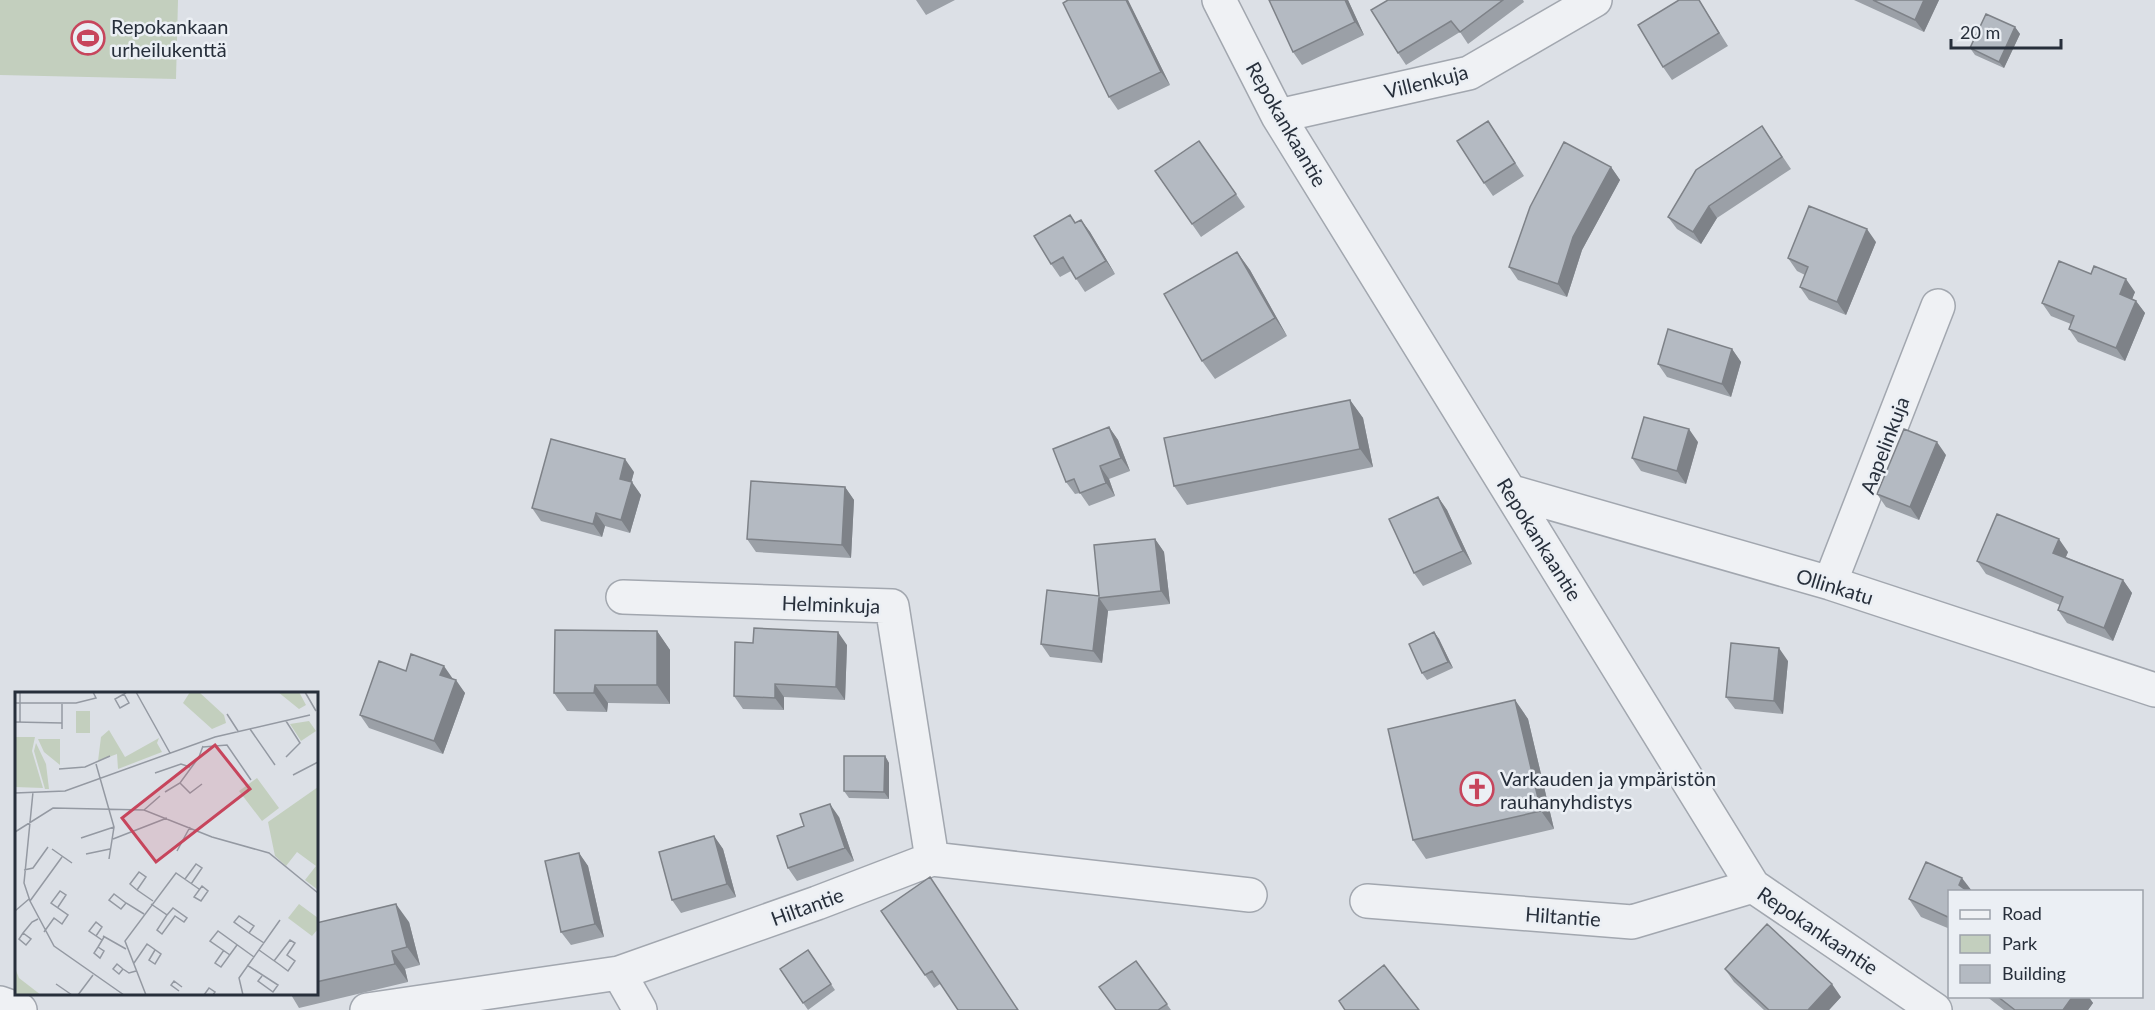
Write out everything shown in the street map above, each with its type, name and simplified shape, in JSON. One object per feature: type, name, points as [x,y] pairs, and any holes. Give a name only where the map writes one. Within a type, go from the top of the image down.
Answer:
[{"type":"street","name":"Repokankaantie","points":[[1219,0],[1278,116],[1753,886],[1935,1010]]},
{"type":"street","name":"Villenkuja","points":[[1278,116],[1469,73],[1595,0]]},
{"type":"street","name":"Aapelinkuja","points":[[1830,583],[1938,306]]},
{"type":"street","name":"Ollinkatu","points":[[1512,492],[1830,583],[2155,690]]},
{"type":"street","name":"Helminkuja","points":[[623,597],[892,606],[932,859]]},
{"type":"street","name":"Hiltantie","points":[[367,1010],[619,973],[817,903],[932,859],[1250,895]]},
{"type":"street","name":"Hiltantie","points":[[1367,901],[1632,921],[1753,886]]},
{"type":"street","points":[[619,973],[640,1010]]},
{"type":"street","points":[[0,1003],[20,1010]]},
{"type":"green space","name":"Repokankaan urheilukenttä","points":[[0,0],[178,0],[176,79],[0,75]]},
{"type":"building","points":[[1068,0],[1126,0],[1161,72],[1109,97],[1063,3]]},
{"type":"building","points":[[1269,0],[1345,0],[1355,22],[1293,52]]},
{"type":"building","points":[[1388,0],[1503,0],[1460,32],[1451,21],[1398,53],[1371,10]]},
{"type":"building","points":[[1679,0],[1699,0],[1719,33],[1663,67],[1638,25]]},
{"type":"building","points":[[1873,0],[1924,0],[1915,20]]},
{"type":"building","points":[[1986,14],[2015,27],[1999,62],[1970,48]]},
{"type":"building","points":[[1488,121],[1515,163],[1484,183],[1457,141]]},
{"type":"building","points":[[1762,126],[1782,157],[1709,206],[1693,232],[1668,217],[1696,170]]},
{"type":"building","points":[[1199,141],[1236,194],[1192,224],[1155,171]]},
{"type":"building","points":[[1564,142],[1611,167],[1573,237],[1558,284],[1509,267],[1530,207]]},
{"type":"building","points":[[1809,206],[1867,229],[1837,302],[1800,287],[1808,267],[1788,258]]},
{"type":"building","points":[[1070,215],[1075,223],[1081,220],[1106,261],[1076,279],[1063,257],[1051,264],[1034,236]]},
{"type":"building","points":[[1237,252],[1275,318],[1202,361],[1164,294]]},
{"type":"building","points":[[2059,261],[2091,274],[2094,266],[2126,279],[2120,294],[2136,301],[2116,348],[2069,329],[2074,316],[2042,303]]},
{"type":"building","points":[[1668,329],[1732,349],[1722,384],[1658,364]]},
{"type":"building","points":[[1350,400],[1360,449],[1174,486],[1164,438]]},
{"type":"building","points":[[1644,417],[1689,429],[1677,471],[1632,458]]},
{"type":"building","points":[[1109,427],[1121,458],[1100,466],[1106,483],[1080,493],[1074,479],[1066,482],[1053,449]]},
{"type":"building","points":[[1904,429],[1937,442],[1910,507],[1877,494]]},
{"type":"building","points":[[551,439],[625,459],[620,479],[632,482],[621,520],[596,513],[593,524],[532,508]]},
{"type":"building","points":[[751,481],[845,487],[842,545],[747,539]]},
{"type":"building","points":[[1438,497],[1463,551],[1414,573],[1389,519]]},
{"type":"building","points":[[1997,514],[2059,539],[2053,553],[2123,580],[2104,628],[2058,610],[2063,597],[1977,561]]},
{"type":"building","points":[[1155,539],[1161,591],[1099,598],[1093,651],[1041,644],[1047,590],[1099,596],[1094,545]]},
{"type":"building","points":[[754,628],[838,632],[836,687],[775,684],[775,698],[734,696],[735,642],[753,643]]},
{"type":"building","points":[[555,630],[657,631],[657,685],[595,685],[594,693],[554,693]]},
{"type":"building","points":[[1434,632],[1448,662],[1422,673],[1409,644]]},
{"type":"building","points":[[1731,643],[1779,648],[1774,701],[1726,697]]},
{"type":"building","points":[[411,654],[444,666],[440,675],[456,680],[434,741],[360,715],[379,661],[406,671]]},
{"type":"building","name":"Varkauden ja ympäristön rauhanyhdistys","points":[[1515,700],[1541,811],[1413,840],[1388,729]]},
{"type":"building","points":[[844,756],[885,756],[884,792],[844,791]]},
{"type":"building","points":[[830,804],[845,848],[788,868],[777,836],[804,826],[800,814]]},
{"type":"building","points":[[714,836],[727,884],[672,900],[659,852]]},
{"type":"building","points":[[579,853],[595,924],[561,932],[545,861]]},
{"type":"building","points":[[1926,862],[1962,878],[1959,885],[1966,890],[1948,890],[1948,917],[1909,899]]},
{"type":"building","points":[[930,877],[1018,1010],[958,1010],[932,971],[925,975],[881,911]]},
{"type":"building","points":[[396,904],[407,947],[392,951],[395,964],[318,982],[318,923]]},
{"type":"building","points":[[1767,924],[1832,984],[1808,1010],[1769,1010],[1725,969]]},
{"type":"building","points":[[808,950],[831,984],[803,1003],[780,969]]},
{"type":"building","points":[[1136,961],[1167,1004],[1158,1010],[1116,1010],[1099,987]]},
{"type":"building","points":[[1384,965],[1419,1010],[1345,1010],[1339,1001]]},
{"type":"building","points":[[2000,998],[2072,998],[2063,1010],[2015,1010]]},
{"type":"place","name":"Repokankaan urheilukenttä","points":[[88,38]]},
{"type":"place","name":"Varkauden ja ympäristön rauhanyhdistys","points":[[1477,789]]}]
